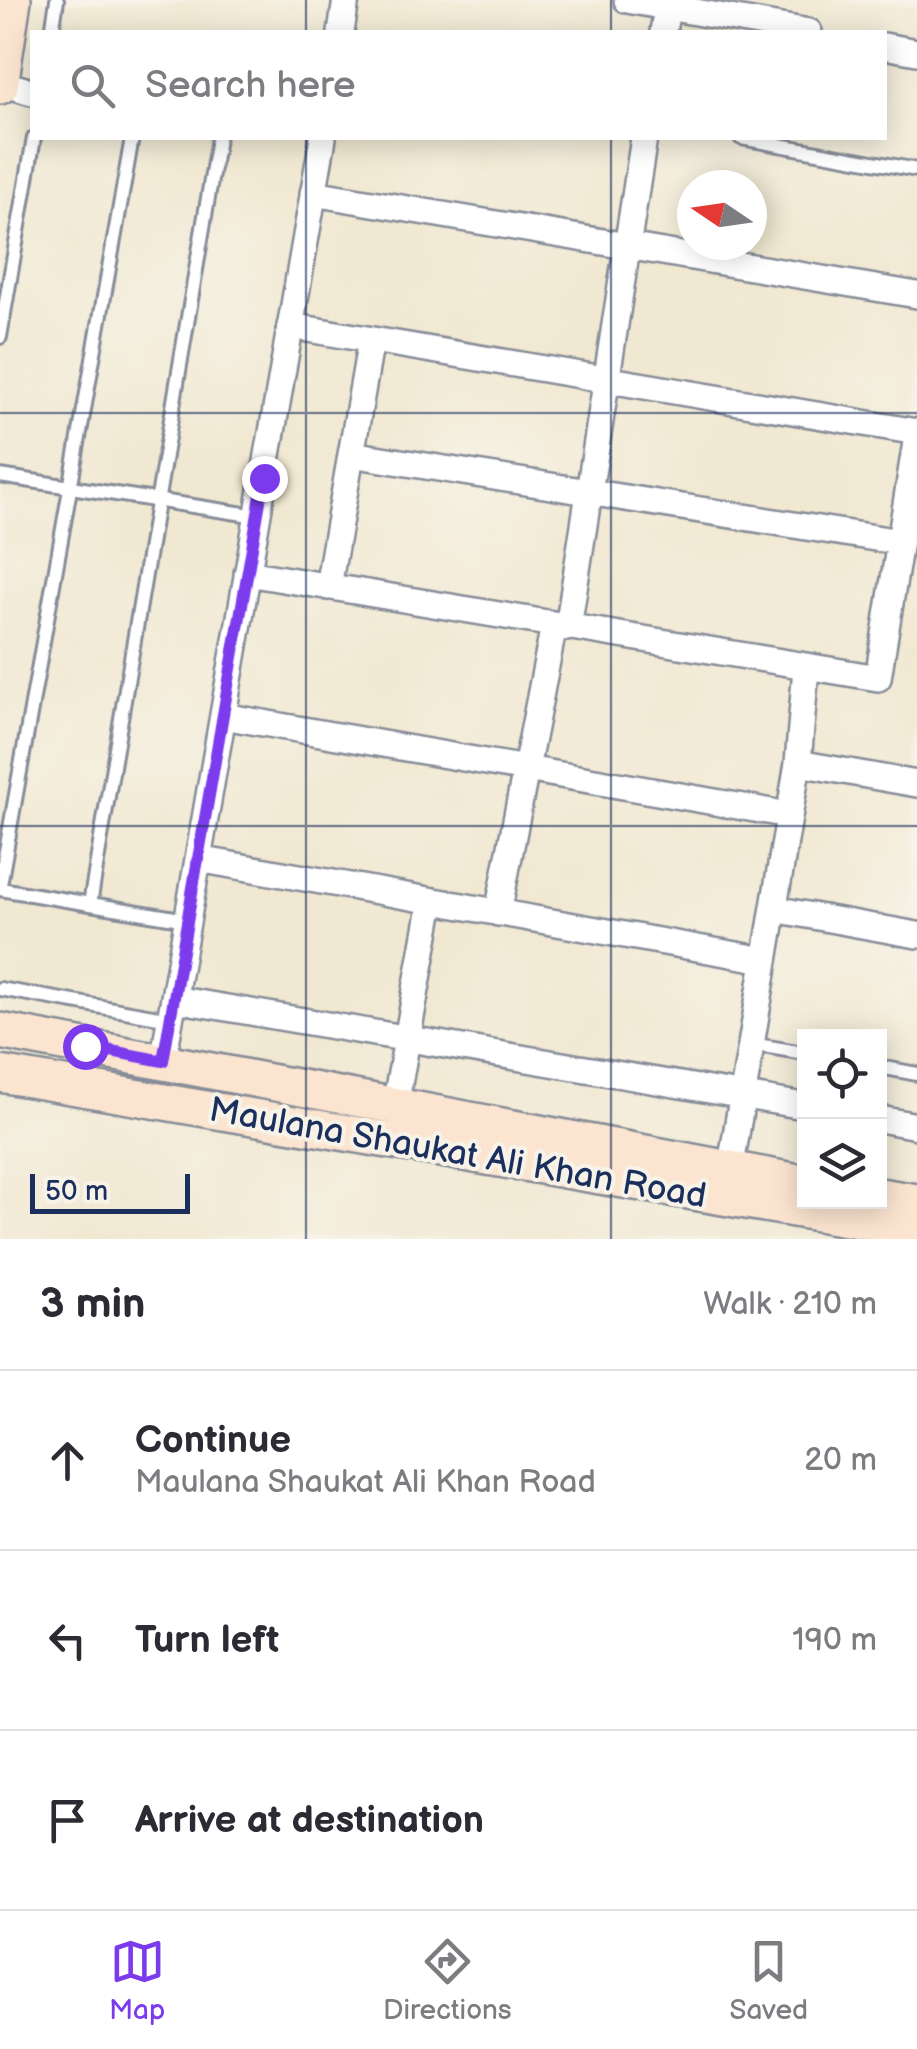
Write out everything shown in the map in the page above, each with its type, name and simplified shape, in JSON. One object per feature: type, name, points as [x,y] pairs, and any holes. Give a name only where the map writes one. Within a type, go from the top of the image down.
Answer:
[{"type":"main road","points":[[0,85],[14,0]]},
{"type":"main road","name":"Maulana Shaukat Ali Khan Road","points":[[0,1030],[797,1182]]},
{"type":"main road","name":"Maulana Shaukat Ali Khan Road","points":[[0,1074],[917,1230]]},
{"type":"main road","points":[[887,1197],[917,1202]]},
{"type":"street","points":[[341,30],[346,0]]},
{"type":"street","points":[[627,0],[665,20],[785,30]]},
{"type":"street","points":[[887,47],[917,52]]},
{"type":"street","points":[[0,85],[30,92]]},
{"type":"street","points":[[163,1061],[313,192],[318,140]]},
{"type":"street","points":[[498,912],[526,769],[591,493],[644,140]]},
{"type":"street","points":[[313,192],[917,295]]},
{"type":"street","points":[[247,573],[878,678],[917,434],[290,326]]},
{"type":"street","points":[[328,587],[371,340]]},
{"type":"street","points":[[351,454],[900,542]]},
{"type":"street","points":[[730,1171],[798,763],[806,668]]},
{"type":"street","points":[[222,716],[789,815]]},
{"type":"street","points":[[798,763],[917,784]]},
{"type":"street","points":[[198,860],[765,960]]},
{"type":"street","points":[[395,1106],[432,901]]},
{"type":"street","points":[[774,909],[917,935]]},
{"type":"street","points":[[172,1009],[409,1039],[797,1105]]},
{"type":"street","points":[[887,1120],[917,1126]]},
{"type":"lane","points":[[52,30],[57,0]]},
{"type":"lane","points":[[0,337],[34,140]]},
{"type":"lane","points":[[132,140],[0,887],[187,920]]},
{"type":"lane","points":[[90,904],[218,140]]},
{"type":"lane","points":[[752,140],[917,170]]},
{"type":"lane","points":[[0,476],[257,516]]},
{"type":"lane","points":[[0,990],[172,1009]]},
{"type":"lane","points":[[751,1044],[797,1052]]},
{"type":"lane","points":[[887,1068],[917,1074]]},
{"type":"route","points":[[85,1046],[163,1061],[264,478]]}]
